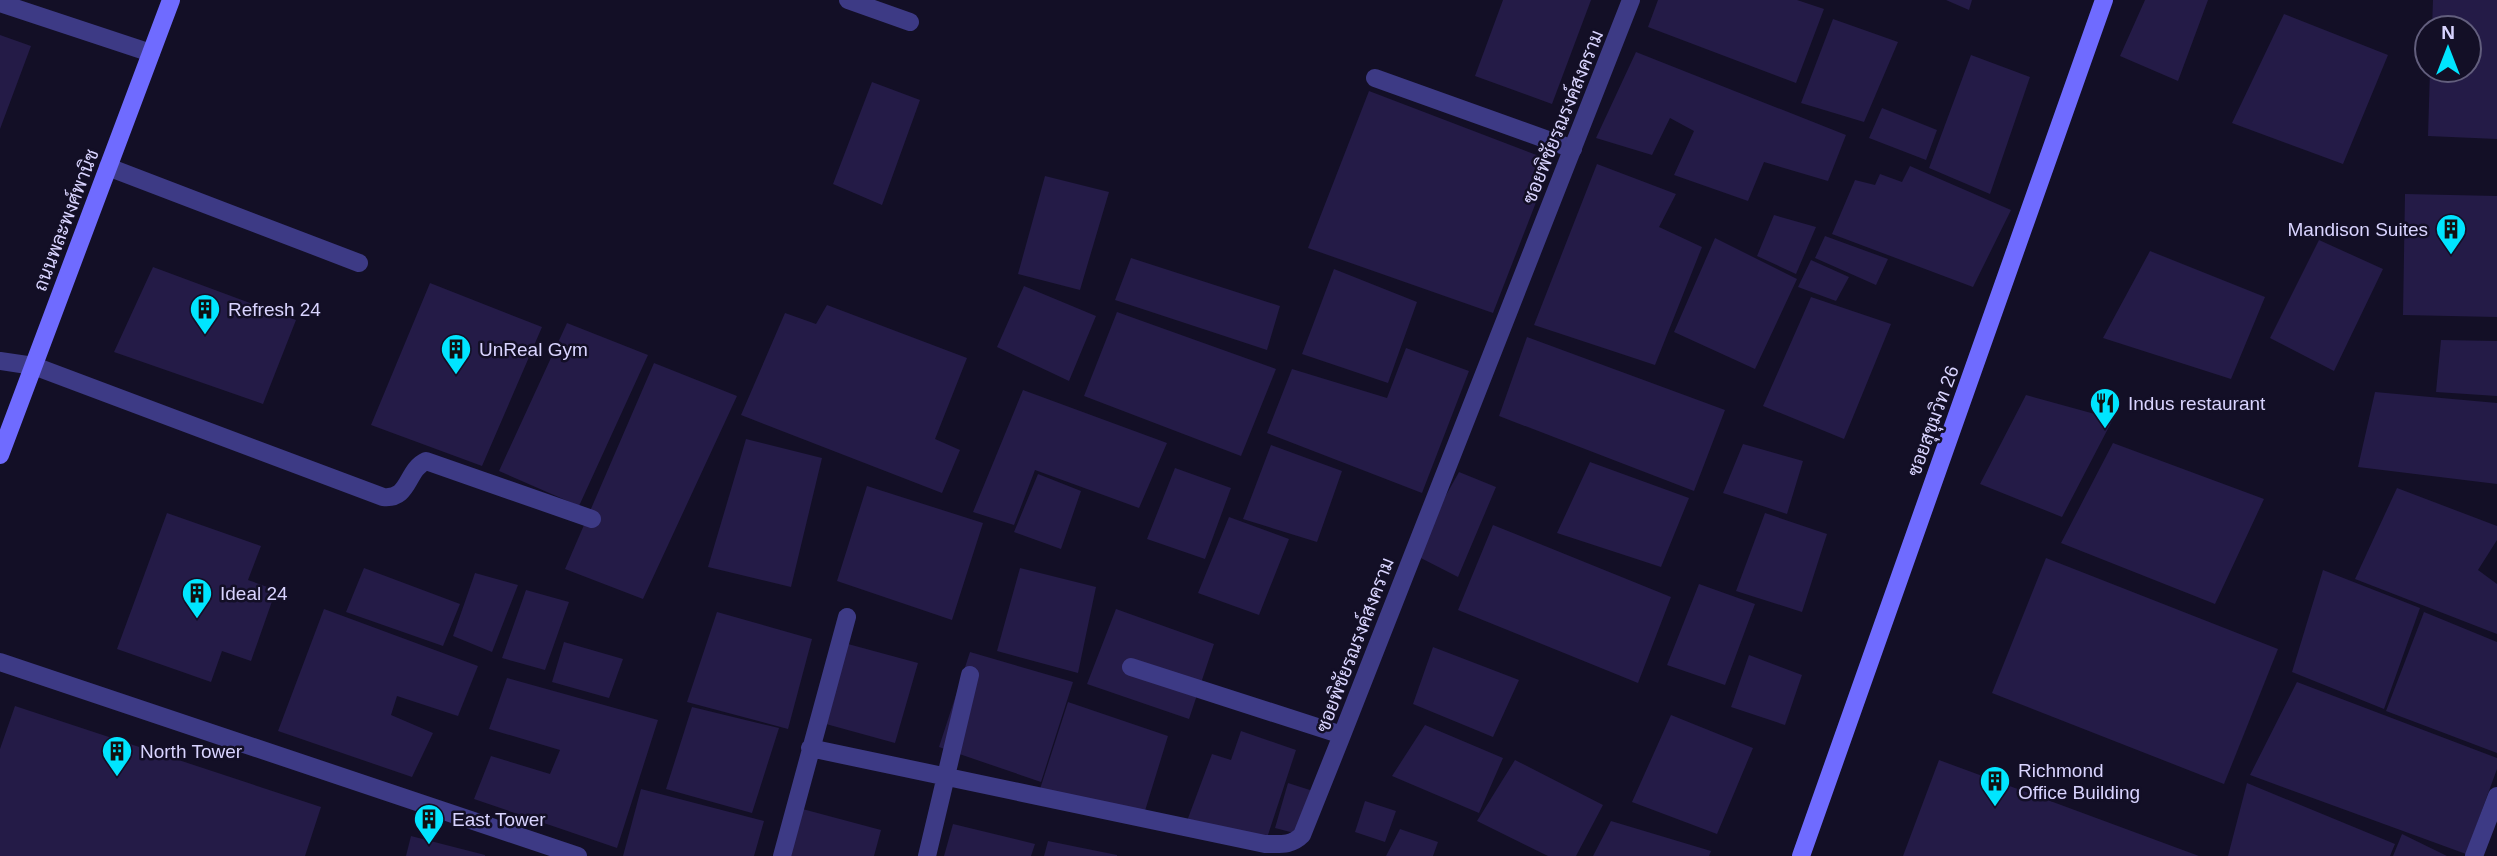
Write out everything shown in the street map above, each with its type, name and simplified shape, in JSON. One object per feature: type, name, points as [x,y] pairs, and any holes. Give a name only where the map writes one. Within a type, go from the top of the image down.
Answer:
[{"type":"street","name":"ถนนพละพงศ์พานิช","points":[[0,455],[171,0]]},
{"type":"street","points":[[848,0],[910,22]]},
{"type":"street","name":"ซอยพิชัยรณรงค์สงคราม","points":[[810,748],[1264,850],[1287,844],[1302,835],[1631,0]]},
{"type":"street","name":"ซอยสุขุมวิท 26","points":[[1801,856],[2104,0]]},
{"type":"street","points":[[0,3],[151,52]]},
{"type":"street","points":[[1375,78],[1573,149]]},
{"type":"street","points":[[108,167],[359,263]]},
{"type":"street","points":[[0,361],[34,366],[383,496],[393,498],[401,493],[420,464],[426,461],[592,519]]},
{"type":"street","points":[[782,856],[846,617]]},
{"type":"street","points":[[0,662],[578,856]]},
{"type":"street","points":[[1131,667],[1342,735]]},
{"type":"street","points":[[927,856],[970,675]]},
{"type":"street","points":[[2474,856],[2497,796]]},
{"type":"building","points":[[1503,0],[1591,0],[1552,104],[1475,76]]},
{"type":"building","points":[[1658,0],[1797,0],[1824,9],[1796,83],[1648,27]]},
{"type":"building","points":[[1946,0],[1972,0],[1969,10]]},
{"type":"building","points":[[2145,0],[2208,0],[2178,81],[2120,56]]},
{"type":"building","points":[[2433,0],[2497,0],[2497,139],[2428,136],[2430,84],[2483,84],[2483,14],[2432,14]]},
{"type":"building","points":[[2284,14],[2388,55],[2343,164],[2232,123]]},
{"type":"building","points":[[1833,19],[1898,42],[1864,122],[1801,103]]},
{"type":"building","points":[[0,35],[31,46],[0,129]]},
{"type":"building","points":[[1636,52],[1846,135],[1828,181],[1764,162],[1748,201],[1674,175],[1694,131],[1670,118],[1652,155],[1596,138]]},
{"type":"building","points":[[1971,55],[2030,77],[1990,194],[1929,168]]},
{"type":"building","points":[[872,82],[920,100],[882,205],[833,184]]},
{"type":"building","points":[[1369,91],[1552,161],[1493,313],[1308,248]]},
{"type":"building","points":[[1882,108],[1937,130],[1926,160],[1869,138]]},
{"type":"building","points":[[1597,164],[1676,194],[1659,227],[1702,247],[1655,365],[1534,325]]},
{"type":"building","points":[[1910,166],[2011,210],[1973,287],[1832,234],[1855,180],[1875,185],[1880,174],[1902,182]]},
{"type":"building","points":[[1045,176],[1109,192],[1080,290],[1018,274]]},
{"type":"building","name":"Mandison Suites","points":[[2405,194],[2497,196],[2497,317],[2403,315]]},
{"type":"building","points":[[1774,215],[1816,227],[1796,274],[1757,256]]},
{"type":"building","points":[[1825,236],[1888,259],[1876,285],[1815,258]]},
{"type":"building","points":[[1715,238],[1797,279],[1755,369],[1674,332]]},
{"type":"building","points":[[2319,240],[2383,269],[2334,371],[2270,338]]},
{"type":"building","points":[[2150,251],[2265,297],[2231,379],[2103,338]]},
{"type":"building","points":[[1131,258],[1280,306],[1267,350],[1115,300]]},
{"type":"building","points":[[1811,260],[1849,277],[1836,301],[1798,287]]},
{"type":"building","name":"Refresh 24","points":[[153,267],[296,320],[263,404],[114,352]]},
{"type":"building","points":[[1334,269],[1417,302],[1388,383],[1302,354]]},
{"type":"building","name":"UnReal Gym","points":[[430,283],[542,327],[482,466],[371,425]]},
{"type":"building","points":[[1024,286],[1096,316],[1069,381],[997,347]]},
{"type":"building","points":[[1811,297],[1891,324],[1844,439],[1763,406]]},
{"type":"building","points":[[827,305],[967,358],[935,439],[960,450],[942,493],[741,415],[785,313],[816,324]]},
{"type":"building","points":[[1117,312],[1276,369],[1241,456],[1084,396]]},
{"type":"building","points":[[567,323],[648,355],[579,506],[499,471]]},
{"type":"building","points":[[1527,337],[1725,410],[1694,491],[1499,416]]},
{"type":"building","points":[[2441,340],[2497,341],[2497,396],[2436,392]]},
{"type":"building","points":[[1406,348],[1469,371],[1422,493],[1267,433],[1292,369],[1387,398]]},
{"type":"building","points":[[654,363],[737,396],[643,599],[565,569]]},
{"type":"building","points":[[1023,390],[1167,443],[1139,508],[1035,470],[1014,525],[973,512]]},
{"type":"building","points":[[2375,392],[2497,403],[2497,484],[2358,467]]},
{"type":"building","points":[[2026,395],[2113,419],[2062,517],[1980,484]]},
{"type":"building","points":[[746,439],[822,458],[791,587],[708,567]]},
{"type":"building","points":[[2113,443],[2264,499],[2215,604],[2061,543]]},
{"type":"building","points":[[1743,444],[1803,461],[1787,514],[1723,493]]},
{"type":"building","points":[[1271,445],[1342,471],[1317,542],[1243,519]]},
{"type":"building","points":[[1590,462],[1689,498],[1661,567],[1557,533]]},
{"type":"building","points":[[1175,468],[1231,488],[1205,559],[1147,539]]},
{"type":"building","points":[[1459,472],[1496,487],[1458,577],[1413,554]]},
{"type":"building","points":[[1038,474],[1081,491],[1061,549],[1014,532]]},
{"type":"building","points":[[867,486],[983,523],[952,620],[837,581]]},
{"type":"building","points":[[2397,488],[2497,526],[2497,540],[2478,570],[2497,584],[2497,634],[2355,579]]},
{"type":"building","name":"Ideal 24","points":[[167,513],[261,546],[248,580],[276,590],[251,661],[222,651],[211,682],[117,649]]},
{"type":"building","points":[[1765,513],[1827,534],[1802,612],[1736,591]]},
{"type":"building","points":[[1229,517],[1289,539],[1259,615],[1198,593]]},
{"type":"building","points":[[1493,525],[1671,597],[1638,683],[1458,610]]},
{"type":"building","points":[[2046,558],[2278,649],[2224,784],[1992,693]]},
{"type":"building","points":[[364,568],[460,604],[443,646],[346,612]]},
{"type":"building","points":[[1020,568],[1096,587],[1078,673],[997,651]]},
{"type":"building","points":[[2323,570],[2420,608],[2384,709],[2292,672]]},
{"type":"building","points":[[475,573],[518,585],[492,652],[453,636]]},
{"type":"building","points":[[1699,584],[1755,604],[1725,685],[1667,665]]},
{"type":"building","points":[[526,590],[569,602],[545,670],[502,658]]},
{"type":"building","points":[[324,609],[478,666],[458,716],[397,696],[391,715],[433,733],[412,777],[278,731]]},
{"type":"building","points":[[1116,609],[1214,644],[1189,719],[1087,684]]},
{"type":"building","points":[[717,612],[812,639],[788,729],[687,702]]},
{"type":"building","points":[[2424,612],[2497,642],[2497,753],[2386,711]]},
{"type":"building","points":[[564,642],[623,659],[609,698],[552,682]]},
{"type":"building","points":[[848,644],[918,663],[895,743],[826,724]]},
{"type":"building","points":[[1433,647],[1519,680],[1493,737],[1413,704]]},
{"type":"building","points":[[970,652],[1073,682],[1041,782],[939,747]]},
{"type":"building","points":[[1749,655],[1802,675],[1785,725],[1731,707]]},
{"type":"building","points":[[507,678],[658,720],[617,848],[474,799],[491,756],[550,774],[560,750],[489,729]]},
{"type":"building","points":[[2297,682],[2497,758],[2497,769],[2466,854],[2250,775]]},
{"type":"building","points":[[1068,702],[1168,736],[1144,814],[1040,789]]},
{"type":"building","name":"North Tower","points":[[15,706],[321,807],[305,856],[0,856],[0,749]]},
{"type":"building","points":[[692,707],[779,728],[752,813],[666,789]]},
{"type":"building","points":[[1671,715],[1753,748],[1717,834],[1632,802]]},
{"type":"building","points":[[1425,725],[1503,758],[1479,813],[1392,776]]},
{"type":"building","points":[[1241,731],[1296,750],[1265,844],[1187,821],[1212,754],[1231,760]]},
{"type":"building","points":[[1515,760],[1603,805],[1576,856],[1548,856],[1477,821]]},
{"type":"building","name":"Richmond Office Building","points":[[1939,760],[2199,856],[1903,856]]},
{"type":"building","points":[[1288,783],[1313,791],[1302,835],[1275,828]]},
{"type":"building","points":[[2247,783],[2395,844],[2390,856],[2228,856]]},
{"type":"building","points":[[641,789],[764,821],[754,856],[623,856]]},
{"type":"building","points":[[1365,801],[1396,811],[1385,842],[1355,832]]},
{"type":"building","points":[[795,807],[881,830],[874,856],[782,856]]},
{"type":"building","points":[[1611,821],[1711,851],[1709,856],[1593,856]]},
{"type":"building","points":[[953,824],[1035,844],[1031,856],[944,856]]},
{"type":"building","points":[[1400,829],[1438,842],[1433,856],[1386,856]]},
{"type":"building","points":[[2402,834],[2447,856],[2393,856]]},
{"type":"building","name":"East Tower","points":[[411,836],[485,855],[485,856],[406,856]]},
{"type":"building","points":[[1048,841],[1117,855],[1117,856],[1044,856]]},
{"type":"place","name":"Mandison Suites","points":[[2451,256]]},
{"type":"place","name":"Refresh 24","points":[[205,336]]},
{"type":"place","name":"UnReal Gym","points":[[456,376]]},
{"type":"place","name":"Indus restaurant","points":[[2105,430]]},
{"type":"place","name":"Ideal 24","points":[[197,620]]},
{"type":"place","name":"North Tower","points":[[117,778]]},
{"type":"place","name":"Richmond Office Building","points":[[1995,808]]},
{"type":"place","name":"East Tower","points":[[429,846]]}]
